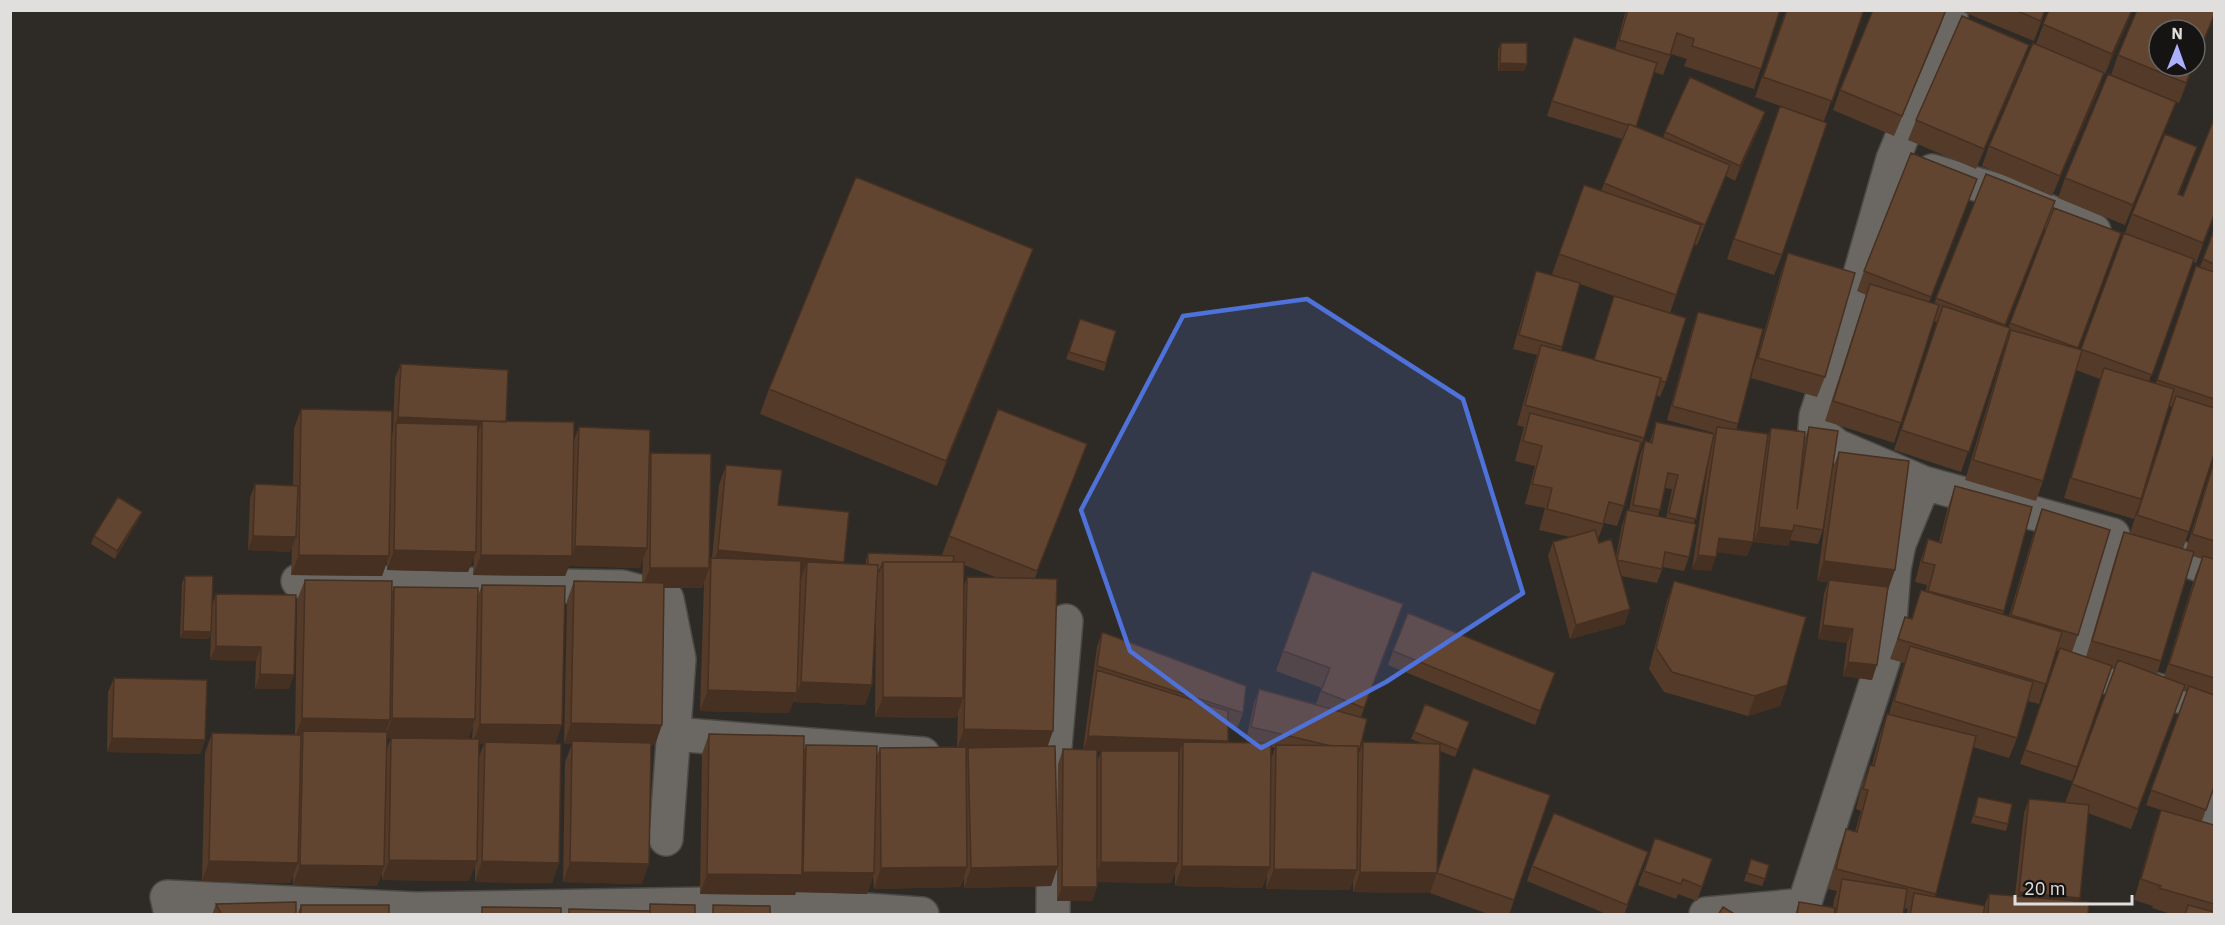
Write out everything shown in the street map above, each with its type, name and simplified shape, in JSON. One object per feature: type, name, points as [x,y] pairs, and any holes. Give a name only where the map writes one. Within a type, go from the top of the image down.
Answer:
[{"type":"street","points":[[1951,18],[1893,159],[1844,330],[1818,406],[1815,428],[1837,446],[1924,483],[2113,535],[2214,570]]},
{"type":"street","points":[[1893,159],[2003,192],[2117,241]]},
{"type":"street","points":[[1706,915],[1804,905],[1888,646],[1894,569],[1899,544],[1924,483]]},
{"type":"street","points":[[2113,535],[2076,666],[2103,676],[2214,705]]},
{"type":"street","points":[[298,581],[622,587],[667,599],[679,659],[666,838]]},
{"type":"street","points":[[1053,915],[1054,758],[1066,621]]},
{"type":"street","points":[[674,734],[952,756]]},
{"type":"street","points":[[1021,759],[1054,758]]},
{"type":"street","points":[[2214,809],[2209,822],[2214,827]]},
{"type":"street","points":[[171,915],[167,897],[416,909],[767,903],[922,915]]},
{"type":"highlighted area","points":[[1307,299],[1463,399],[1523,593],[1386,682],[1261,748],[1130,651],[1081,510],[1183,316]]},
{"type":"building","points":[[1628,10],[1780,10],[1761,69],[1692,46],[1694,39],[1677,33],[1670,55],[1619,40]]},
{"type":"building","points":[[1787,10],[1864,10],[1832,101],[1763,77]]},
{"type":"building","points":[[1873,10],[1946,10],[1902,116],[1840,90]]},
{"type":"building","points":[[2015,10],[2045,10],[2041,21]]},
{"type":"building","points":[[2049,10],[2132,10],[2112,54],[2043,24]]},
{"type":"building","points":[[2137,10],[2214,10],[2207,32],[2207,18],[2147,18],[2147,67],[2118,55]]},
{"type":"building","points":[[1962,16],[2029,45],[1984,149],[1916,120]]},
{"type":"building","points":[[1574,37],[1657,63],[1636,127],[1552,101]]},
{"type":"building","points":[[1501,43],[1527,43],[1527,64],[1500,63]]},
{"type":"building","points":[[2033,43],[2104,73],[2060,176],[1989,146]]},
{"type":"building","points":[[2108,74],[2176,102],[2133,205],[2065,178]]},
{"type":"building","points":[[1690,77],[1765,112],[1740,166],[1665,132]]},
{"type":"building","points":[[2174,78],[2188,78],[2186,83]]},
{"type":"building","points":[[1780,106],[1827,123],[1782,255],[1734,239]]},
{"type":"building","points":[[2214,119],[2214,215],[2203,243],[2132,214],[2165,134],[2197,147],[2178,194],[2183,196]]},
{"type":"building","points":[[1629,124],[1730,165],[1705,225],[1604,183]]},
{"type":"building","points":[[1911,153],[1977,179],[1931,297],[1864,271]]},
{"type":"building","points":[[1986,174],[2055,201],[2005,325],[1936,298]]},
{"type":"building","points":[[856,177],[1033,249],[946,461],[769,389]]},
{"type":"building","points":[[1584,185],[1701,225],[1676,295],[1559,254]]},
{"type":"building","points":[[2054,208],[2121,233],[2078,348],[2010,323]]},
{"type":"building","points":[[2214,230],[2214,264],[2203,259]]},
{"type":"building","points":[[2124,233],[2194,259],[2152,375],[2081,349]]},
{"type":"building","points":[[1788,253],[1855,273],[1825,377],[1758,358]]},
{"type":"building","points":[[2196,266],[2214,272],[2214,399],[2157,380]]},
{"type":"building","points":[[1536,271],[1580,283],[1562,347],[1519,335]]},
{"type":"building","points":[[1870,284],[1939,305],[1901,423],[1833,401]]},
{"type":"building","points":[[1614,296],[1686,318],[1666,382],[1660,381],[1661,378],[1594,360]]},
{"type":"building","points":[[1943,306],[2010,328],[1969,452],[1901,430]]},
{"type":"building","points":[[1698,312],[1763,329],[1738,424],[1672,406]]},
{"type":"building","points":[[1080,319],[1116,331],[1106,363],[1069,352]]},
{"type":"building","points":[[2011,330],[2082,350],[2043,481],[1973,460]]},
{"type":"building","points":[[1541,345],[1661,378],[1644,438],[1525,405]]},
{"type":"building","points":[[401,364],[508,370],[506,422],[398,417]]},
{"type":"building","points":[[2104,368],[2174,389],[2141,499],[2071,478]]},
{"type":"building","points":[[2176,396],[2214,408],[2214,454],[2189,532],[2137,515]]},
{"type":"building","points":[[301,409],[392,411],[389,556],[299,555]]},
{"type":"building","points":[[998,409],[1087,444],[1037,571],[949,536]]},
{"type":"building","points":[[1530,413],[1641,442],[1624,506],[1609,502],[1603,524],[1547,509],[1552,488],[1532,484],[1542,446],[1523,441]]},
{"type":"building","points":[[482,421],[574,422],[572,556],[481,555]]},
{"type":"building","points":[[1656,422],[1714,434],[1696,519],[1669,513],[1678,475],[1668,473],[1660,510],[1633,505],[1645,441],[1652,443]]},
{"type":"building","points":[[396,423],[478,425],[476,552],[394,550]]},
{"type":"building","points":[[579,427],[650,430],[647,548],[575,546]]},
{"type":"building","points":[[1717,427],[1768,434],[1753,542],[1719,538],[1716,557],[1698,555]]},
{"type":"building","points":[[1809,427],[1838,431],[1823,530],[1794,525],[1793,531],[1759,527],[1771,428],[1805,432],[1797,509]]},
{"type":"building","points":[[1839,452],[1909,461],[1895,570],[1824,561]]},
{"type":"building","points":[[651,453],[711,454],[709,568],[650,568]]},
{"type":"building","points":[[2214,462],[2214,541],[2192,534]]},
{"type":"building","points":[[726,465],[782,470],[778,505],[849,512],[844,562],[718,550]]},
{"type":"building","points":[[255,484],[298,486],[296,537],[253,536]]},
{"type":"building","points":[[1955,486],[2032,507],[2004,611],[1928,591],[1935,565],[1922,562],[1928,539],[1941,543]]},
{"type":"building","points":[[118,497],[142,512],[117,551],[94,536]]},
{"type":"building","points":[[2042,509],[2110,530],[2078,635],[2011,615]]},
{"type":"building","points":[[1627,510],[1696,524],[1689,557],[1665,552],[1662,569],[1617,560]]},
{"type":"building","points":[[1595,530],[1599,543],[1611,539],[1630,609],[1576,625],[1553,542]]},
{"type":"building","points":[[2124,532],[2194,552],[2161,661],[2092,641]]},
{"type":"building","points":[[868,553],[954,556],[953,562],[883,562],[878,572],[878,565],[868,565]]},
{"type":"building","points":[[2203,556],[2214,559],[2214,678],[2169,664]]},
{"type":"building","points":[[711,558],[801,561],[797,693],[708,690]]},
{"type":"building","points":[[807,562],[878,565],[872,685],[801,682]]},
{"type":"building","points":[[883,562],[964,562],[963,698],[883,697]]},
{"type":"building","points":[[1312,571],[1403,604],[1364,708],[1321,691],[1330,668],[1283,651]]},
{"type":"building","points":[[185,576],[213,576],[211,632],[183,631]]},
{"type":"building","points":[[967,577],[1057,579],[1053,731],[964,729]]},
{"type":"building","points":[[305,580],[392,581],[390,720],[302,718]]},
{"type":"building","points":[[1829,580],[1888,587],[1877,665],[1848,662],[1853,629],[1823,625]]},
{"type":"building","points":[[574,581],[664,583],[662,725],[571,723]]},
{"type":"building","points":[[1674,581],[1806,617],[1787,685],[1755,696],[1672,672],[1656,648]]},
{"type":"building","points":[[482,585],[565,586],[562,725],[480,724]]},
{"type":"building","points":[[394,587],[478,588],[475,719],[392,718]]},
{"type":"building","points":[[1921,590],[2062,632],[2046,684],[1898,639],[1905,617],[1912,619]]},
{"type":"building","points":[[216,594],[296,595],[294,675],[260,674],[261,647],[216,646]]},
{"type":"building","points":[[1408,613],[1555,673],[1540,711],[1393,651]]},
{"type":"building","points":[[1102,632],[1246,686],[1243,713],[1097,666]]},
{"type":"building","points":[[1910,646],[2033,682],[2017,738],[1894,701]]},
{"type":"building","points":[[2060,648],[2112,666],[2077,767],[2025,750]]},
{"type":"building","points":[[2118,660],[2185,685],[2138,809],[2072,784]]},
{"type":"building","points":[[1097,670],[1228,711],[1228,741],[1088,736]]},
{"type":"building","points":[[114,678],[207,680],[205,740],[112,738]]},
{"type":"building","points":[[2189,686],[2214,695],[2214,787],[2206,810],[2151,790]]},
{"type":"building","points":[[1259,689],[1367,719],[1359,752],[1358,746],[1331,746],[1251,727]]},
{"type":"building","points":[[1425,704],[1469,722],[1458,750],[1414,732]]},
{"type":"building","points":[[1887,714],[1976,736],[1936,894],[1836,869],[1846,829],[1857,832],[1868,790],[1863,789],[1870,765],[1874,766]]},
{"type":"building","points":[[303,731],[387,732],[384,866],[300,865]]},
{"type":"building","points":[[212,733],[301,735],[298,863],[209,861]]},
{"type":"building","points":[[709,734],[804,736],[802,875],[707,874]]},
{"type":"building","points":[[391,738],[479,739],[477,861],[389,860]]},
{"type":"building","points":[[572,741],[651,743],[649,864],[570,862]]},
{"type":"building","points":[[485,742],[561,744],[559,863],[482,861]]},
{"type":"building","points":[[1183,742],[1271,743],[1270,867],[1182,866]]},
{"type":"building","points":[[1363,742],[1440,744],[1437,873],[1360,872]]},
{"type":"building","points":[[806,745],[877,746],[874,873],[803,872]]},
{"type":"building","points":[[1276,745],[1358,746],[1357,870],[1274,869]]},
{"type":"building","points":[[1055,746],[1058,866],[971,868],[968,748]]},
{"type":"building","points":[[966,747],[967,867],[881,868],[880,748]]},
{"type":"building","points":[[1063,749],[1097,750],[1097,887],[1062,887]]},
{"type":"building","points":[[1101,751],[1179,751],[1178,863],[1101,862]]},
{"type":"building","points":[[1473,768],[1550,795],[1514,900],[1437,873]]},
{"type":"building","points":[[1978,797],[2012,804],[2008,824],[1974,816]]},
{"type":"building","points":[[2029,799],[2089,805],[2080,898],[2019,892]]},
{"type":"building","points":[[2161,810],[2214,825],[2214,904],[2159,888],[2161,886],[2141,879]]},
{"type":"building","points":[[1554,813],[1648,852],[1627,905],[1532,866]]},
{"type":"building","points":[[1655,838],[1712,859],[1702,887],[1683,879],[1681,884],[1644,871]]},
{"type":"building","points":[[1751,859],[1769,865],[1765,879],[1747,873]]},
{"type":"building","points":[[1842,879],[1907,889],[1903,915],[1836,915]]},
{"type":"building","points":[[1914,893],[1985,906],[1983,915],[1910,915]]},
{"type":"building","points":[[1989,894],[2089,902],[2088,915],[1988,915]]},
{"type":"building","points":[[296,902],[296,915],[222,915],[216,904]]},
{"type":"building","points":[[1799,902],[1835,908],[1834,915],[1797,915]]},
{"type":"building","points":[[650,904],[695,905],[695,915],[650,915]]},
{"type":"building","points":[[301,905],[389,905],[389,915],[301,915]]},
{"type":"building","points":[[713,905],[770,906],[770,915],[713,915]]},
{"type":"building","points":[[2188,905],[2214,912],[2214,915],[2185,915]]},
{"type":"building","points":[[482,907],[561,908],[561,915],[482,915]]},
{"type":"building","points":[[1723,907],[1736,915],[1718,915]]},
{"type":"building","points":[[569,909],[650,911],[650,915],[569,915]]}]
